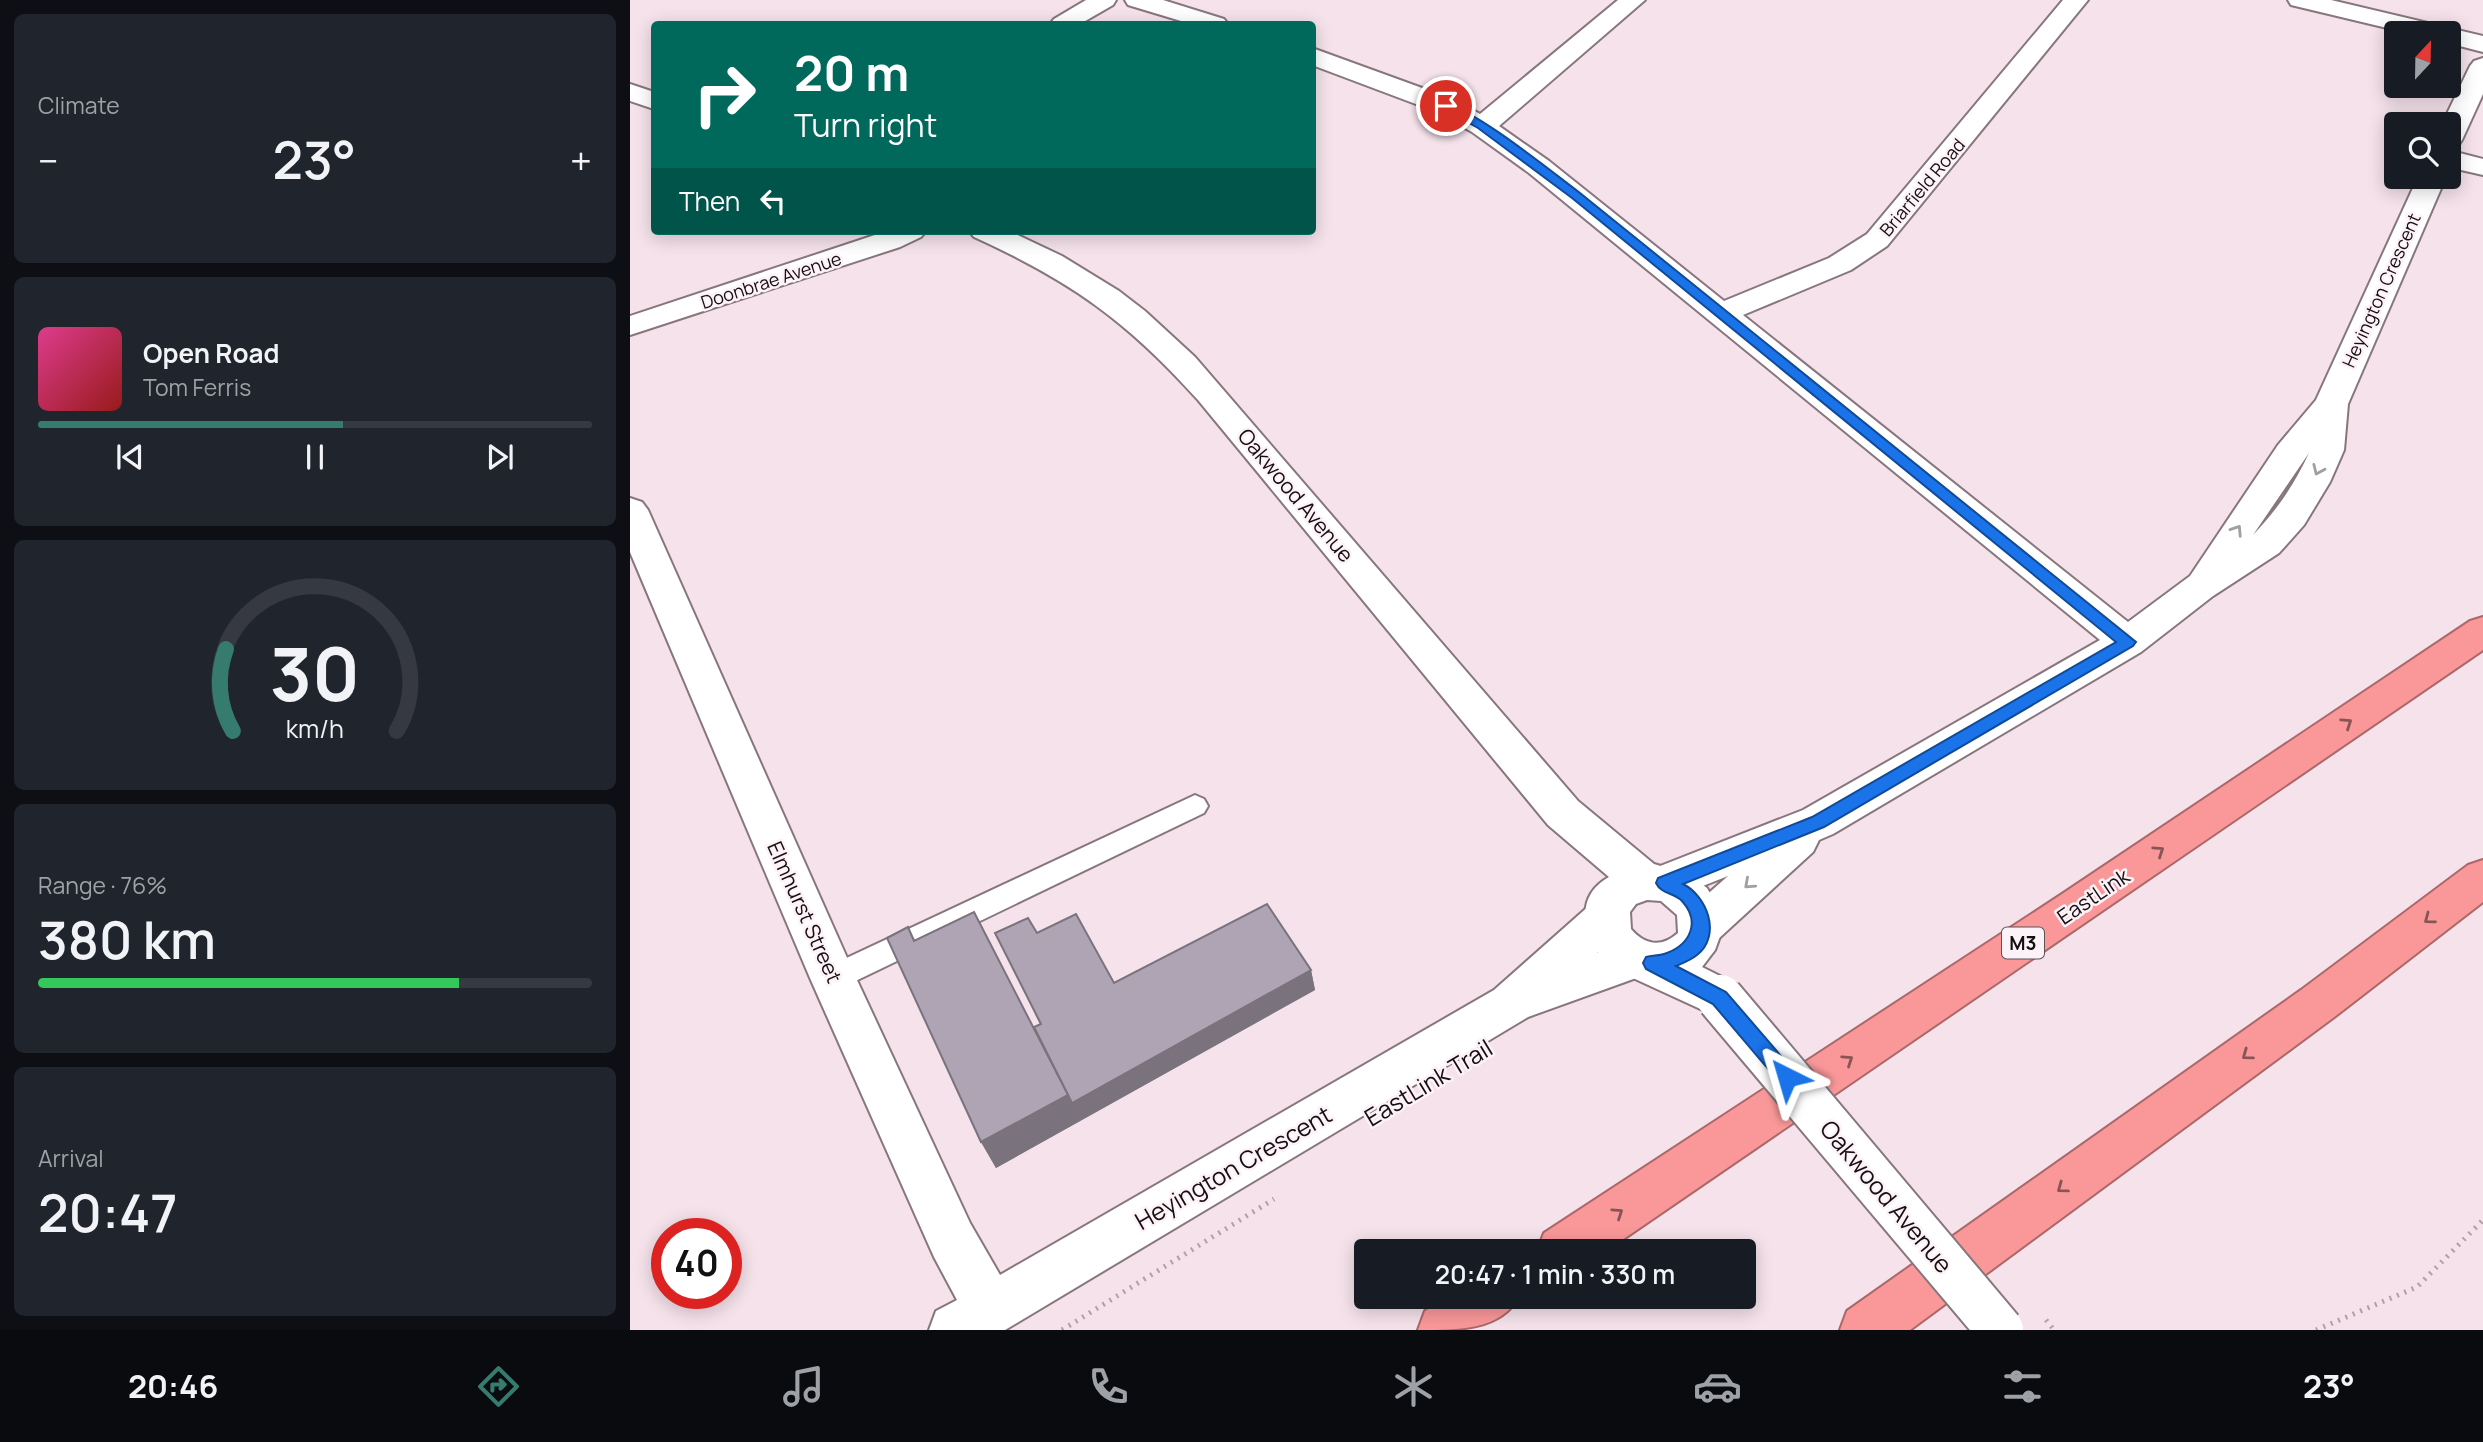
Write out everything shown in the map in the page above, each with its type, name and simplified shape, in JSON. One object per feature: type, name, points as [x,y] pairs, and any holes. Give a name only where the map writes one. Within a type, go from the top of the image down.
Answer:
[{"type":"highway","name":"EastLink","points":[[1580,1239],[2483,631]]},
{"type":"highway","points":[[1866,1330],[2306,1012],[2483,878]]},
{"type":"highway","points":[[1444,1330],[1475,1309]]},
{"type":"street","points":[[1068,21],[1104,0]]},
{"type":"street","points":[[1137,0],[1205,21]]},
{"type":"street","points":[[1482,126],[1633,0]]},
{"type":"street","name":"Briarfield Road","points":[[1721,313],[1840,264],[1877,240],[2076,0]]},
{"type":"street","points":[[2300,0],[2388,21]]},
{"type":"street","points":[[2461,38],[2483,44]]},
{"type":"street","points":[[1316,57],[1404,88],[1446,106],[1482,126],[1572,193],[2128,642]]},
{"type":"street","points":[[2461,113],[2483,66]]},
{"type":"street","points":[[630,92],[651,100]]},
{"type":"street","points":[[2461,161],[2483,167]]},
{"type":"street","name":"Heyington Crescent","points":[[1655,883],[1818,822],[2128,642],[2200,587],[2266,544],[2291,516],[2313,482],[2327,450],[2331,404],[2427,189]]},
{"type":"street","name":"Doonbrae Avenue","points":[[630,326],[903,235]]},
{"type":"street","name":"Oakwood Avenue","points":[[994,235],[1042,257],[1101,291],[1132,314],[1179,358],[1563,813],[1655,883]]},
{"type":"street","name":"Elmhurst Street","points":[[630,510],[833,978],[952,1240],[972,1319]]},
{"type":"street","name":"Oakwood Avenue","points":[[1563,813],[1606,913]]},
{"type":"street","name":"Heyington Crescent","points":[[1700,932],[1818,822]]},
{"type":"street","points":[[1655,883],[1688,895],[1700,916],[1700,932],[1692,949],[1681,957],[1667,962],[1643,961],[1510,1004],[1606,913],[1622,890],[1655,883]]},
{"type":"street","points":[[1606,913],[1612,942],[1643,961]]},
{"type":"street","name":"Oakwood Avenue","points":[[1700,932],[1720,998],[2000,1330]]},
{"type":"street","name":"Oakwood Avenue","points":[[1643,961],[1720,998]]},
{"type":"street","name":"Heyington Crescent","points":[[972,1319],[1510,1004]]},
{"type":"lane","points":[[833,978],[1195,806]]},
{"type":"path","points":[[1062,1330],[1287,1191]]},
{"type":"path","points":[[2316,1330],[2417,1287],[2483,1220]]},
{"type":"building","points":[[1267,904],[1311,970],[1072,1103],[1034,1027],[1041,1024],[995,933],[1028,918],[1037,933],[1076,914],[1114,983]]},
{"type":"building","points":[[974,912],[1068,1095],[981,1142],[887,938],[908,927],[914,941]]},
{"type":"route","points":[[1446,106],[1482,126],[1576,195],[2128,642],[1818,822],[1665,883],[1688,895],[1696,905],[1701,927],[1699,938],[1692,949],[1667,962],[1652,963],[1720,998],[1787,1077]]}]
